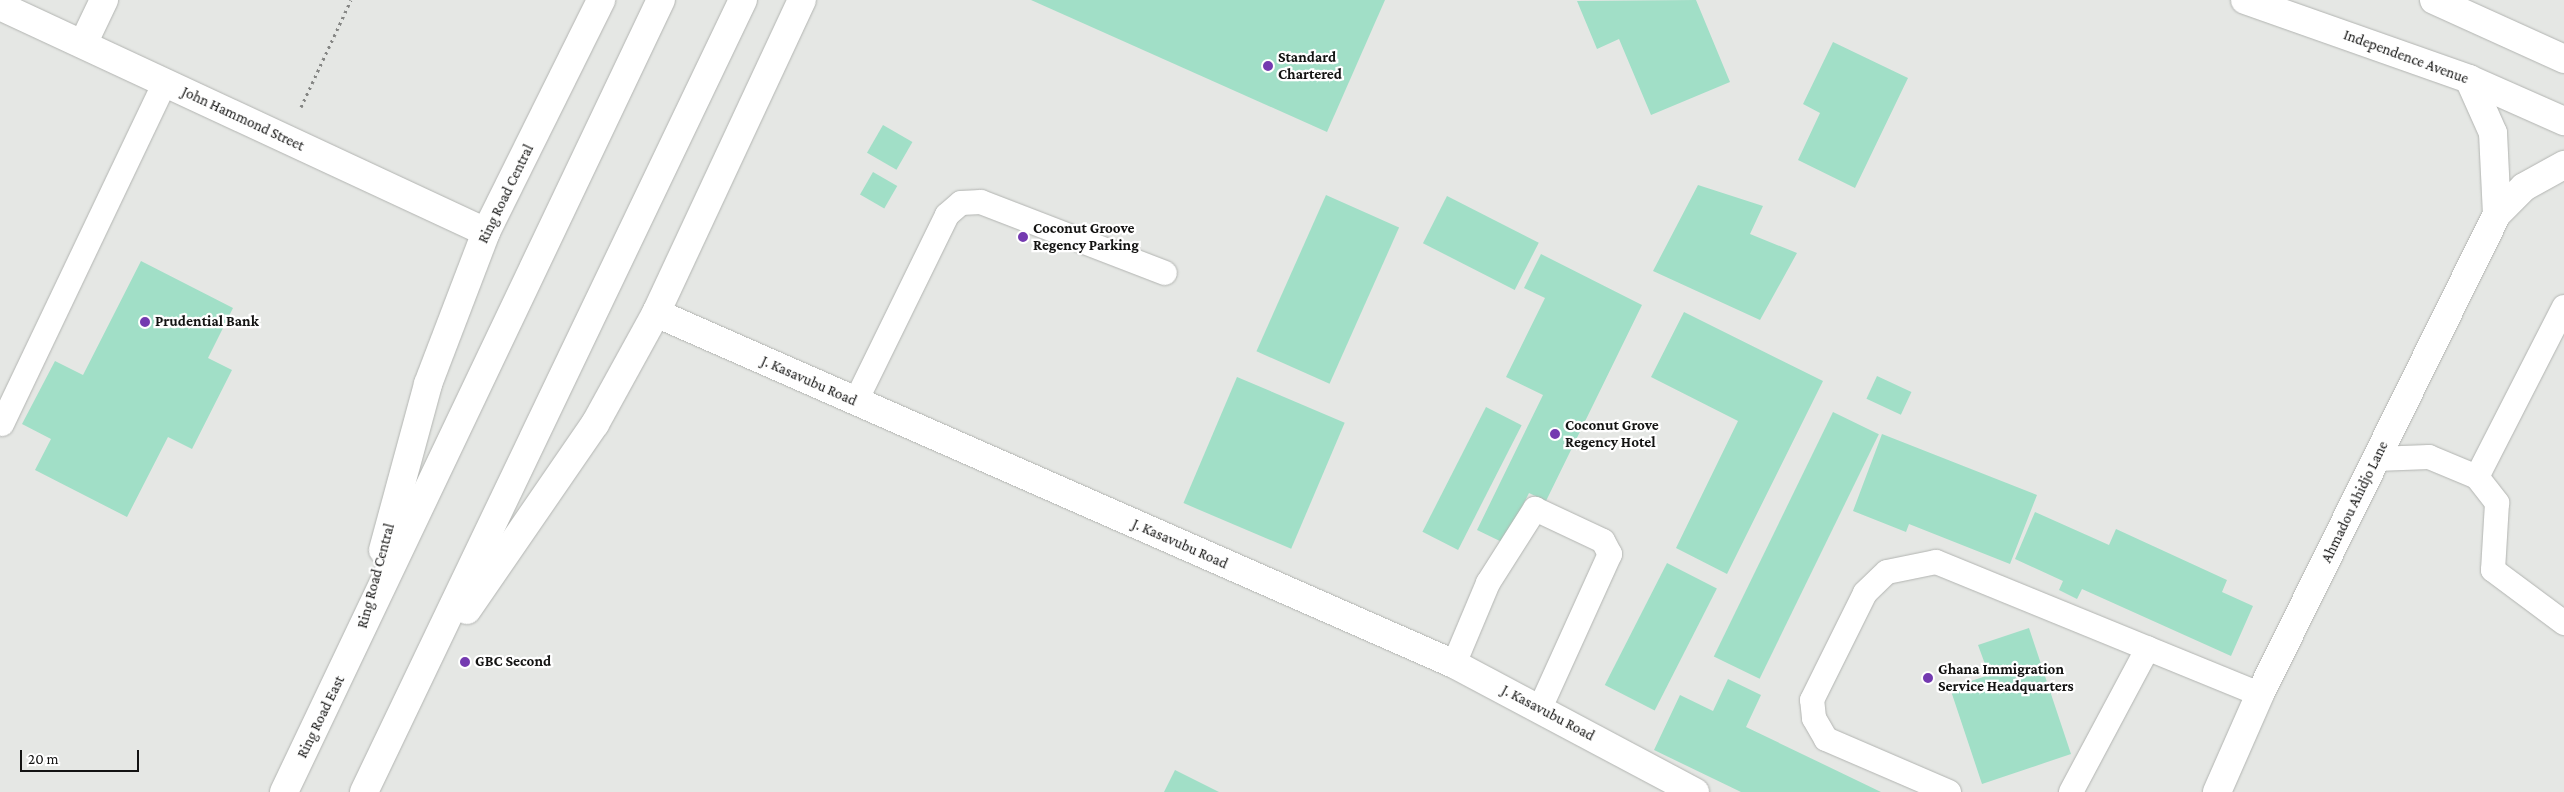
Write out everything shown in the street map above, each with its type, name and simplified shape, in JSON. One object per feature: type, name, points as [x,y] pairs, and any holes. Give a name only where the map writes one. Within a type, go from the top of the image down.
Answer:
[{"type":"main road","points":[[84,44],[104,0]]},
{"type":"main road","name":"Ring Road Central","points":[[358,641],[428,384],[486,232],[601,0]]},
{"type":"main road","name":"Ring Road Central","points":[[358,641],[377,592],[661,0]]},
{"type":"main road","points":[[364,792],[743,0]]},
{"type":"main road","points":[[417,684],[595,424],[656,313],[802,0]]},
{"type":"main road","name":"Independence Avenue","points":[[2245,0],[2469,79],[2564,121]]},
{"type":"main road","points":[[2434,0],[2564,59]]},
{"type":"main road","name":"John Hammond Street","points":[[0,6],[486,232]]},
{"type":"main road","points":[[2469,79],[2493,133],[2496,214]]},
{"type":"main road","points":[[2496,214],[2524,187],[2564,165]]},
{"type":"main road","name":"Ahmadou Ahidjo Lane","points":[[2217,792],[2260,694],[2496,214]]},
{"type":"main road","name":"J. Kasavubu Road","points":[[656,313],[1454,664],[1695,792]]},
{"type":"main road","name":"Ring Road East","points":[[284,792],[358,641]]},
{"type":"lane","points":[[2,424],[165,83]]},
{"type":"lane","points":[[856,401],[947,215],[961,203],[980,202],[1164,273]]},
{"type":"lane","points":[[2477,477],[2564,307]]},
{"type":"lane","points":[[2376,459],[2429,457],[2477,477],[2497,503],[2493,570],[2564,623]]},
{"type":"lane","points":[[1454,664],[1488,583],[1536,509],[1603,541],[1610,554],[1540,708]]},
{"type":"lane","points":[[1949,792],[1826,739],[1814,718],[1812,700],[1865,593],[1887,572],[1936,562],[2260,694]]},
{"type":"lane","points":[[2071,792],[2148,648]]},
{"type":"path","points":[[286,139],[351,0]]},
{"type":"building","name":"Standard Chartered","points":[[1031,0],[1385,0],[1327,132]]},
{"type":"building","points":[[1696,0],[1730,82],[1651,115],[1619,39],[1597,49],[1577,1]]},
{"type":"building","points":[[1833,42],[1908,78],[1855,188],[1798,160],[1820,113],[1803,104]]},
{"type":"building","points":[[883,125],[912,142],[896,170],[867,153]]},
{"type":"building","points":[[873,172],[897,186],[884,209],[860,195]]},
{"type":"building","points":[[1698,185],[1763,206],[1750,234],[1797,253],[1760,320],[1653,271]]},
{"type":"building","points":[[1326,195],[1399,228],[1330,384],[1256,351]]},
{"type":"building","points":[[1447,196],[1539,243],[1515,290],[1423,243]]},
{"type":"building","points":[[1541,254],[1642,305],[1546,501],[1529,493],[1504,543],[1477,530],[1543,395],[1506,377],[1545,298],[1524,288]]},
{"type":"building","points":[[141,261],[233,308],[208,358],[232,370],[192,449],[168,437],[127,517],[35,470],[51,439],[22,424],[55,361],[83,375]]},
{"type":"building","points":[[1684,312],[1823,381],[1727,574],[1676,548],[1738,421],[1651,377]]},
{"type":"building","points":[[1877,376],[1911,392],[1901,415],[1866,399]]},
{"type":"building","points":[[1237,377],[1345,423],[1291,549],[1183,503]]},
{"type":"building","points":[[1486,407],[1522,425],[1458,550],[1422,532]]},
{"type":"building","points":[[1833,412],[1879,434],[1760,679],[1714,656]]},
{"type":"building","points":[[1882,434],[2037,495],[2010,564],[1909,524],[1906,532],[1853,511]]},
{"type":"building","points":[[2035,512],[2109,545],[2116,529],[2227,580],[2222,592],[2253,606],[2231,656],[2082,589],[2077,599],[2059,590],[2063,581],[2015,559]]},
{"type":"building","points":[[1667,563],[1717,588],[1655,710],[1605,685]]},
{"type":"building","points":[[2029,628],[2071,754],[1982,784],[1950,688],[1989,675],[1978,645]]},
{"type":"building","points":[[1728,679],[1761,695],[1746,727],[1881,792],[1741,792],[1654,750],[1680,695],[1713,711]]},
{"type":"building","points":[[1175,770],[1219,792],[1164,792]]},
{"type":"place","name":"Standard Chartered","points":[[1268,66]]},
{"type":"place","name":"Coconut Groove Regency Parking","points":[[1023,237]]},
{"type":"place","name":"Prudential Bank","points":[[145,322]]},
{"type":"place","name":"Coconut Grove Regency Hotel","points":[[1555,434]]},
{"type":"place","name":"GBC Second","points":[[465,662]]},
{"type":"place","name":"Ghana Immigration Service Headquarters","points":[[1928,678]]}]
